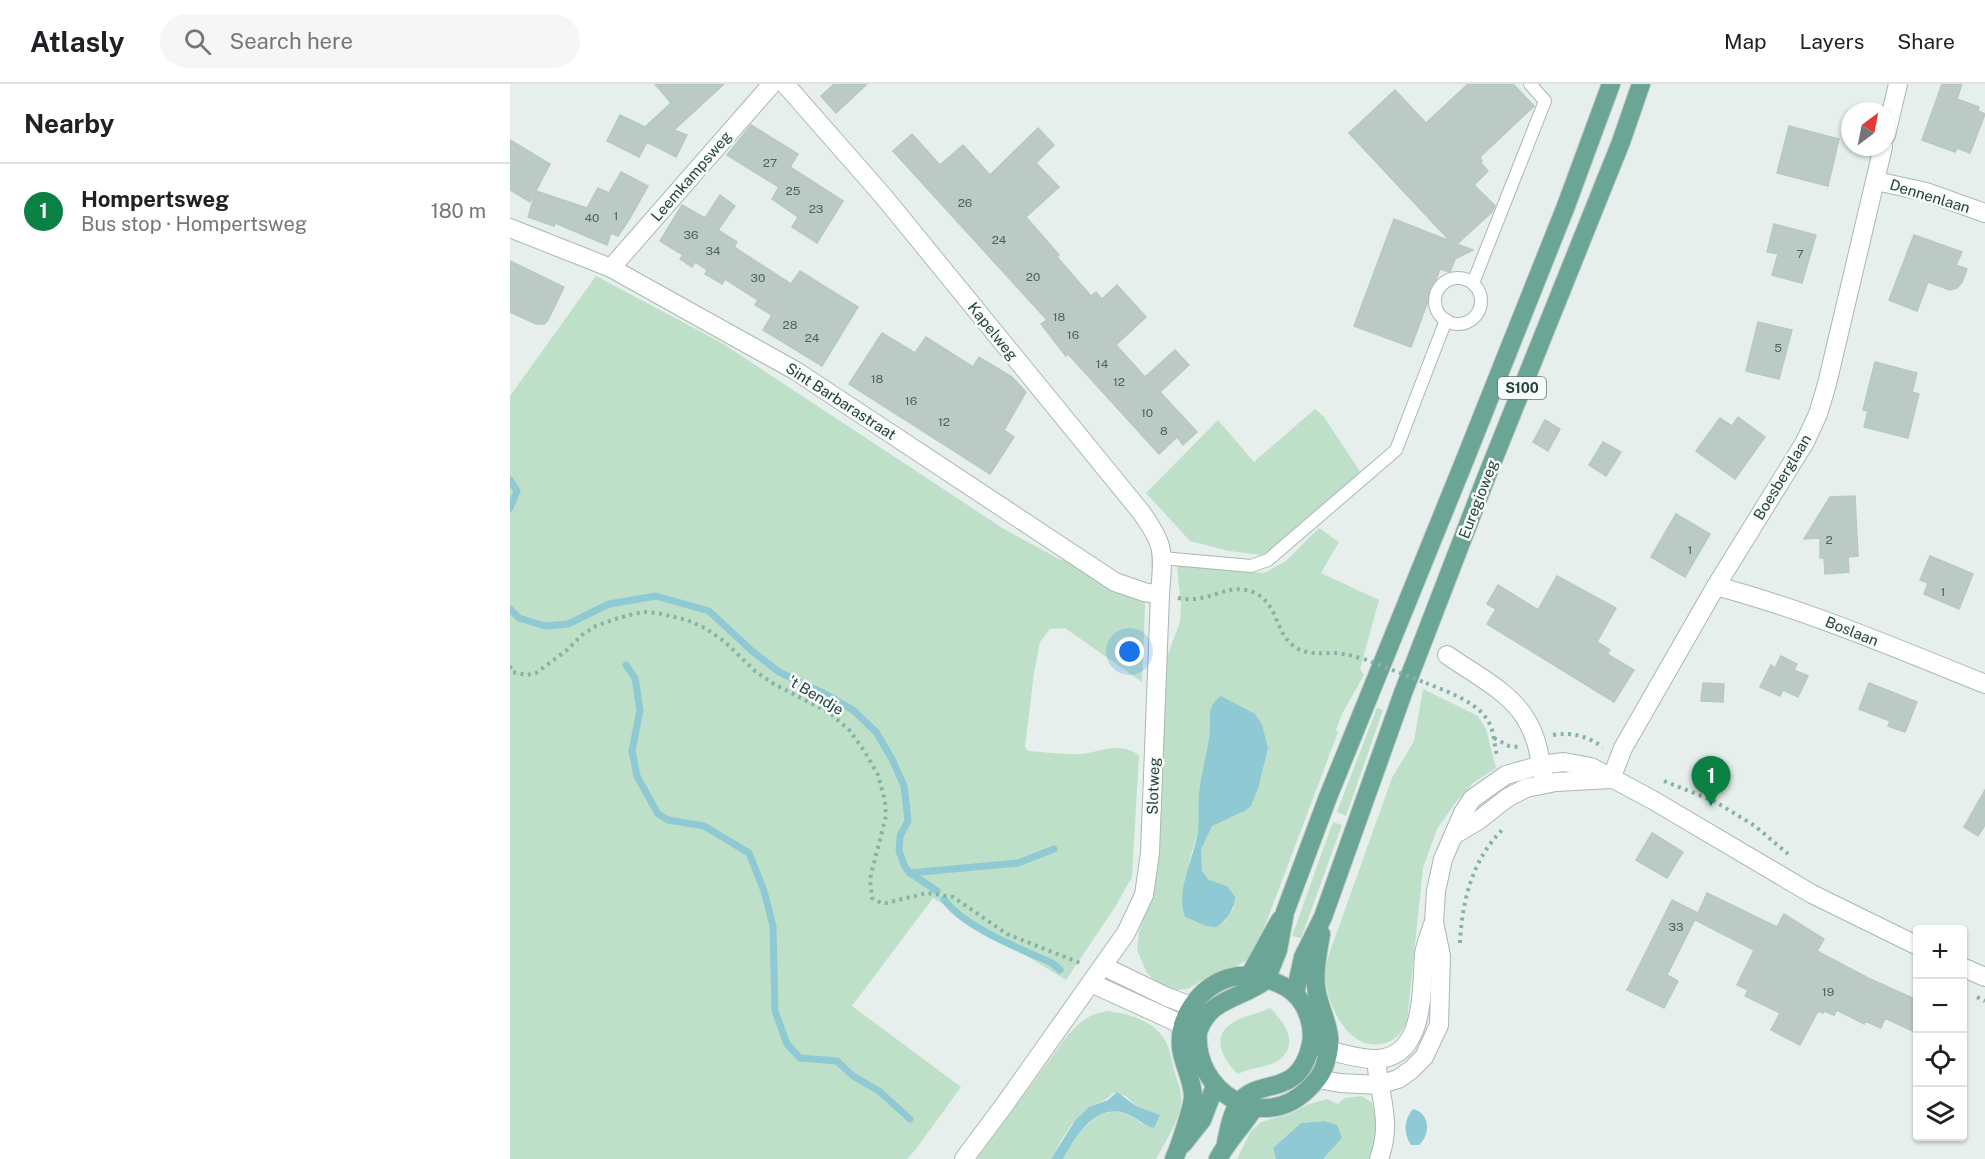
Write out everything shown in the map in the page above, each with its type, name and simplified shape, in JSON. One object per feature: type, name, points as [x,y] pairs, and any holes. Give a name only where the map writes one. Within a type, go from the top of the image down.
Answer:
[{"type":"main road","name":"Euregioweg","points":[[1258,978],[1328,797],[1575,183],[1611,84]]},
{"type":"main road","name":"Euregioweg","points":[[1295,994],[1303,957],[1323,917],[1403,693],[1621,142],[1641,84]]},
{"type":"main road","name":"Euregioweg","points":[[1320,1047],[1329,1036],[1327,1020],[1317,994],[1316,966],[1323,917]]},
{"type":"main road","points":[[1176,1154],[1193,1098],[1181,1049],[1190,1029],[1191,1006],[1213,985],[1230,977],[1258,978],[1295,994],[1312,1025],[1325,1065],[1318,1078],[1299,1097],[1266,1109],[1247,1105],[1215,1086],[1202,1066],[1197,1042],[1190,1029]]},
{"type":"main road","points":[[1190,1029],[1201,1023],[1217,1004],[1248,992],[1258,978]]},
{"type":"main road","points":[[1222,1151],[1230,1121],[1247,1105],[1251,1093],[1291,1079],[1320,1047]]},
{"type":"main road","points":[[1176,1154],[1203,1120],[1215,1086]]},
{"type":"street","name":"Leemkampsweg","points":[[611,268],[772,84]]},
{"type":"street","name":"Kapelweg","points":[[785,84],[884,197],[1141,512],[1157,535],[1162,558],[1160,595]]},
{"type":"street","points":[[1894,102],[1898,84]]},
{"type":"street","name":"Boesberglaan","points":[[1611,779],[1623,748],[1716,586],[1805,442],[1818,414],[1881,156]]},
{"type":"street","name":"Dennenlaan","points":[[1876,181],[1926,192],[1985,213]]},
{"type":"street","name":"Sint Barbarastraat","points":[[510,228],[611,268],[796,371],[1115,582],[1160,595]]},
{"type":"street","name":"Boslaan","points":[[1716,586],[1771,601],[1828,621],[1985,684]]},
{"type":"street","name":"Slotweg","points":[[964,1159],[1091,983],[1094,965],[1133,920],[1146,884],[1150,846],[1160,595]]},
{"type":"street","points":[[1447,655],[1496,689],[1521,712],[1536,741],[1545,783]]},
{"type":"street","points":[[1320,1047],[1357,1058],[1376,1059],[1391,1056],[1402,1049],[1417,1024],[1421,1005],[1424,952],[1434,922],[1438,876],[1466,806],[1478,794],[1506,775],[1541,765],[1564,762],[1583,764],[1651,799],[1812,894],[1913,944]]},
{"type":"street","points":[[1454,835],[1479,820],[1507,798],[1526,789],[1545,783],[1611,779]]},
{"type":"street","points":[[1318,1078],[1340,1083],[1378,1084],[1398,1078],[1411,1070],[1424,1057],[1439,1025],[1441,956],[1434,922]]},
{"type":"street","points":[[1094,965],[1167,998],[1191,1006]]},
{"type":"street","points":[[1967,969],[1985,977]]},
{"type":"street","points":[[1091,983],[1190,1029]]},
{"type":"street","points":[[1376,1059],[1378,1084],[1385,1108],[1387,1126],[1385,1143],[1379,1159]]},
{"type":"lane","points":[[1473,283],[1545,101],[1530,84]]},
{"type":"lane","points":[[1459,278],[1473,283],[1478,289],[1481,304],[1474,317],[1460,323],[1446,320],[1440,315],[1435,301],[1440,287],[1445,282],[1459,278]]},
{"type":"lane","points":[[1162,558],[1251,566],[1268,560],[1396,450],[1446,320]]},
{"type":"path","points":[[1160,595],[1197,600],[1229,590],[1245,590],[1259,596],[1270,605],[1284,635],[1298,649],[1313,653],[1338,653],[1364,659],[1455,696],[1477,709],[1488,722],[1494,738]]},
{"type":"path","name":"'t Bendje","points":[[510,666],[511,672],[526,675],[536,673],[596,626],[643,612],[671,615],[705,628],[725,642],[755,671],[774,684],[830,713],[850,730],[865,752],[878,775],[885,801],[886,816],[870,879],[872,898],[886,903],[927,894],[953,897],[1007,934],[1094,965]]},
{"type":"path","points":[[1663,781],[1714,801],[1755,826],[1790,856]]},
{"type":"green space","points":[[596,276],[722,343],[1004,529],[1059,559],[1144,583],[1142,682],[1065,628],[1050,629],[1040,642],[1025,747],[1028,751],[1080,754],[1117,748],[1139,755],[1132,877],[1115,907],[1066,980],[933,898],[852,1006],[961,1087],[907,1159],[510,1159],[510,396]]},
{"type":"green space","points":[[1315,409],[1324,417],[1363,476],[1299,531],[1262,555],[1229,551],[1190,541],[1146,493],[1218,420],[1254,462]]},
{"type":"green space","points":[[1319,528],[1339,542],[1321,573],[1379,600],[1360,669],[1364,675],[1342,714],[1336,730],[1338,732],[1257,947],[1247,960],[1235,967],[1209,976],[1188,989],[1176,990],[1155,981],[1147,973],[1137,950],[1139,932],[1150,899],[1156,862],[1161,806],[1167,657],[1180,622],[1181,607],[1177,566],[1264,573],[1286,561]],"holes":[[[1209,715],[1268,749],[1263,773],[1251,802],[1243,812],[1213,825],[1202,844],[1202,869],[1209,880],[1227,886],[1234,908],[1225,921],[1206,926],[1185,917],[1184,881],[1198,831],[1200,793],[1210,731]]]},
{"type":"green space","points":[[1423,689],[1478,716],[1486,729],[1496,768],[1473,783],[1437,829],[1423,868],[1407,1021],[1394,1039],[1381,1044],[1369,1044],[1358,1040],[1340,1022],[1326,985],[1326,966],[1392,778],[1414,741]]},
{"type":"green space","points":[[1377,708],[1383,710],[1346,816],[1337,812]]},
{"type":"green space","points":[[1333,822],[1342,825],[1301,938],[1292,936]]},
{"type":"green space","points":[[1270,1008],[1286,1028],[1289,1043],[1287,1050],[1283,1057],[1274,1063],[1238,1074],[1228,1062],[1221,1048],[1222,1034],[1226,1028],[1238,1020]]},
{"type":"green space","points":[[1108,1011],[1125,1014],[1149,1024],[1161,1035],[1169,1050],[1181,1093],[1181,1105],[1174,1126],[1156,1159],[1063,1159],[1086,1126],[1105,1113],[1116,1112],[1129,1115],[1142,1124],[1159,1115],[1136,1106],[1126,1096],[1113,1093],[1076,1118],[1051,1159],[977,1159],[1067,1036],[1085,1019]]},
{"type":"green space","points":[[1362,1096],[1372,1103],[1377,1125],[1371,1159],[1323,1159],[1329,1153],[1324,1121],[1301,1123],[1273,1148],[1276,1159],[1237,1159],[1251,1131],[1261,1122],[1327,1099],[1338,1104],[1344,1098]]},
{"type":"water","points":[[1221,696],[1255,714],[1262,724],[1268,749],[1259,786],[1251,806],[1212,826],[1201,849],[1202,871],[1209,880],[1227,886],[1235,897],[1230,914],[1216,927],[1206,926],[1185,917],[1182,895],[1198,831],[1199,794],[1210,732],[1210,715],[1212,705]]},
{"type":"water","points":[[1117,1092],[1136,1106],[1160,1115],[1154,1128],[1124,1113],[1104,1113],[1087,1125],[1063,1159],[1051,1159],[1076,1119],[1089,1107],[1108,1100]]},
{"type":"water","points":[[1413,1109],[1423,1115],[1427,1124],[1426,1135],[1419,1145],[1411,1145],[1406,1131],[1408,1117]]},
{"type":"water","points":[[1324,1121],[1337,1125],[1342,1138],[1323,1159],[1276,1159],[1273,1148],[1301,1123]]},
{"type":"building","points":[[655,84],[724,84],[674,130],[687,135],[676,157],[647,142],[639,157],[607,141],[620,115],[645,127],[671,103]]},
{"type":"building","points":[[834,84],[867,84],[836,113],[821,96]]},
{"type":"building","points":[[1468,84],[1513,84],[1534,106],[1480,157],[1482,161],[1480,162],[1488,171],[1474,185],[1495,206],[1492,212],[1457,244],[1473,250],[1455,259],[1450,272],[1440,269],[1411,347],[1354,326],[1394,219],[1450,241],[1349,133],[1395,90],[1426,123]]},
{"type":"building","points":[[1942,84],[1962,84],[1957,99],[1979,107],[1978,111],[1985,114],[1970,153],[1957,148],[1955,152],[1922,140]]},
{"type":"building","points":[[751,125],[798,154],[790,167],[843,201],[817,243],[792,227],[798,217],[772,199],[779,187],[727,155]]},
{"type":"building","points":[[1789,126],[1839,139],[1828,186],[1777,173]]},
{"type":"building","points":[[1038,128],[1054,145],[1036,163],[1059,187],[1026,217],[1091,296],[1096,292],[1102,299],[1117,285],[1146,317],[1116,345],[1145,377],[1175,350],[1189,365],[1160,392],[1197,432],[1183,445],[1177,437],[1159,454],[1068,354],[1066,356],[1041,324],[1047,320],[893,151],[912,134],[940,165],[963,145],[990,175]]},
{"type":"building","points":[[510,140],[550,164],[530,202],[510,190]]},
{"type":"building","points":[[621,172],[648,186],[618,236],[611,233],[607,245],[555,223],[554,226],[528,217],[536,191],[587,208],[598,188],[609,193]]},
{"type":"building","points":[[720,195],[735,206],[718,230],[737,242],[734,247],[791,284],[800,271],[858,307],[822,366],[763,330],[772,315],[755,305],[758,300],[725,279],[722,284],[705,274],[707,270],[695,262],[692,267],[680,259],[683,255],[660,241],[682,205],[705,218]]},
{"type":"building","points":[[1774,224],[1816,235],[1802,283],[1772,275],[1778,254],[1767,252]]},
{"type":"building","points":[[1914,235],[1962,252],[1956,265],[1967,269],[1957,288],[1950,290],[1928,282],[1917,311],[1889,300]]},
{"type":"building","points":[[510,261],[564,287],[544,324],[536,324],[510,312]]},
{"type":"building","points":[[1758,322],[1792,330],[1779,379],[1746,371]]},
{"type":"building","points":[[882,333],[915,353],[926,337],[973,367],[979,357],[1012,377],[1026,392],[1004,430],[1014,437],[990,474],[849,384]]},
{"type":"building","points":[[1875,362],[1917,373],[1912,392],[1919,394],[1908,438],[1864,427],[1868,411],[1863,410]]},
{"type":"building","points":[[1738,417],[1765,437],[1735,479],[1696,451],[1720,418],[1732,426]]},
{"type":"building","points":[[1545,420],[1560,429],[1548,451],[1533,442]]},
{"type":"building","points":[[1603,442],[1621,452],[1606,476],[1589,465]]},
{"type":"building","points":[[1855,496],[1858,556],[1848,557],[1849,572],[1825,574],[1824,558],[1820,558],[1820,538],[1804,539],[1830,497]]},
{"type":"building","points":[[1676,514],[1710,534],[1685,577],[1651,557]]},
{"type":"building","points":[[1930,556],[1973,574],[1959,609],[1924,594],[1928,583],[1920,580]]},
{"type":"building","points":[[1557,576],[1616,608],[1597,642],[1610,650],[1607,654],[1634,670],[1614,702],[1487,624],[1496,609],[1487,604],[1498,585],[1538,610]]},
{"type":"building","points":[[1781,656],[1797,664],[1794,670],[1808,676],[1798,697],[1783,690],[1780,696],[1760,687],[1771,665],[1775,668]]},
{"type":"building","points":[[1703,683],[1724,684],[1723,702],[1701,701]]},
{"type":"building","points":[[1869,683],[1917,702],[1905,732],[1888,726],[1890,721],[1859,709]]},
{"type":"building","points":[[1985,790],[1985,825],[1978,836],[1964,827]]},
{"type":"building","points":[[1652,833],[1683,852],[1667,878],[1636,860]]},
{"type":"building","points":[[1707,893],[1777,927],[1784,914],[1824,939],[1817,951],[1913,998],[1913,1031],[1885,1018],[1881,1028],[1865,1021],[1864,1024],[1837,1010],[1834,1015],[1818,1011],[1800,1045],[1771,1030],[1780,1013],[1745,996],[1748,990],[1737,985],[1754,950],[1695,920]]},
{"type":"building","points":[[1672,900],[1698,913],[1667,975],[1678,981],[1664,1008],[1627,990]]},
{"type":"waterway","points":[[510,480],[517,491],[510,508]]},
{"type":"waterway","points":[[510,609],[519,618],[545,626],[568,624],[609,604],[656,596],[709,611],[752,651],[779,672],[853,710],[876,732],[904,786],[908,821],[900,836],[899,851],[905,867],[937,891]]},
{"type":"waterway","points":[[626,665],[635,678],[640,710],[632,751],[637,776],[658,814],[668,820],[704,826],[749,853],[764,891],[773,926],[775,1011],[787,1044],[800,1058],[837,1061],[853,1076],[879,1091],[910,1119]]},
{"type":"waterway","points":[[910,873],[1018,863],[1054,849]]},
{"type":"waterway","points":[[944,899],[978,928],[1052,963],[1060,970]]},
{"type":"place","name":"Hompertsweg","points":[[1711,806]]}]
